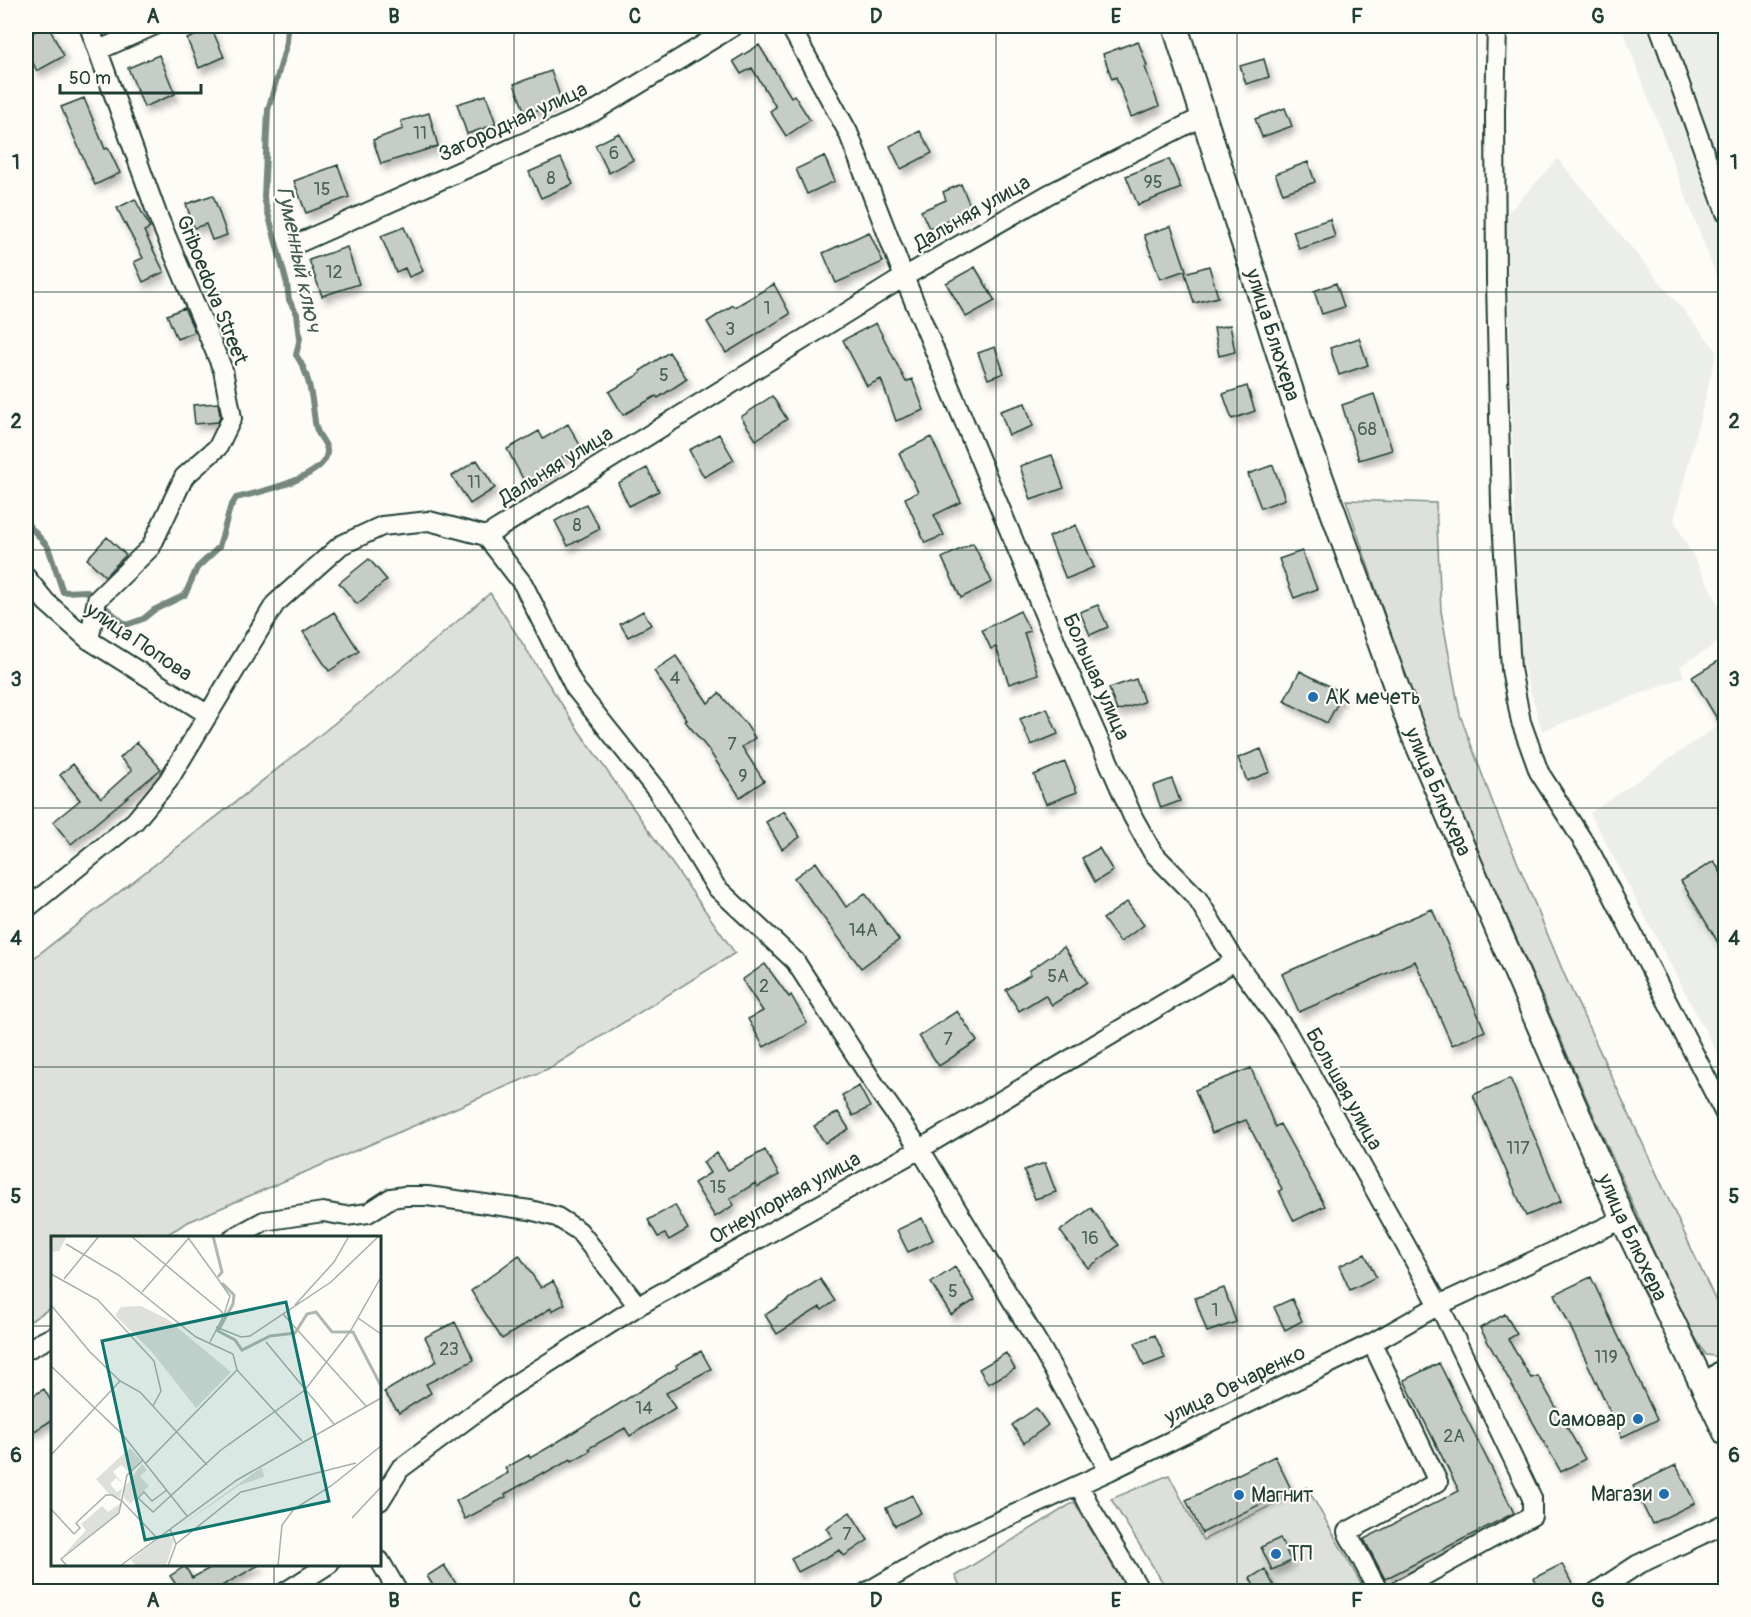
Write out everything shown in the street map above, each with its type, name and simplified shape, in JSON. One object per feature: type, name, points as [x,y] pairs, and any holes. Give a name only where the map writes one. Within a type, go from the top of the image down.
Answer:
[{"type":"main road","name":"улица Блюхера","points":[[1175,26],[1302,426],[1413,733],[1623,1220],[1725,1433]]},
{"type":"main road","points":[[1705,1388],[1725,1370]]},
{"type":"street","name":"Griboedova Street","points":[[89,26],[157,214],[223,370],[232,418],[218,447],[184,477],[151,547],[97,600],[89,640]]},
{"type":"street","points":[[99,50],[153,26]]},
{"type":"street","name":"Загородная улица","points":[[301,242],[593,112],[734,26]]},
{"type":"street","name":"Большая улица","points":[[790,26],[848,132],[904,278],[1053,634],[1133,817],[1153,853],[1197,898],[1235,961],[1287,1032],[1439,1305],[1532,1498],[1532,1516],[1395,1592]]},
{"type":"street","points":[[1497,26],[1496,281],[1501,504],[1511,669],[1521,722],[1539,772],[1592,855],[1725,1116]]},
{"type":"street","points":[[1659,26],[1725,213]]},
{"type":"street","name":"Дальняя улица","points":[[486,536],[904,278],[1048,194],[1204,116]]},
{"type":"street","points":[[26,909],[135,821],[168,781],[275,604],[341,545],[382,526],[429,521],[486,536],[523,584],[575,688],[658,792],[716,886],[795,961],[880,1093],[920,1149],[1044,1353],[1109,1471]]},
{"type":"street","name":"улица Попова","points":[[26,577],[46,602],[89,640],[207,714]]},
{"type":"street","name":"Огнеупорная улица","points":[[381,1499],[400,1469],[409,1462],[503,1392],[638,1306],[920,1149],[1235,961]]},
{"type":"street","points":[[237,1236],[264,1221],[323,1212],[346,1216],[368,1213],[391,1198],[405,1196],[428,1196],[530,1210],[557,1217],[579,1231],[638,1306]]},
{"type":"street","name":"улица Овчаренко","points":[[867,1592],[951,1543],[1109,1471],[1372,1343],[1439,1305],[1623,1220]]},
{"type":"street","points":[[26,1350],[51,1338]]},
{"type":"street","points":[[1372,1343],[1438,1482],[1347,1532],[1379,1592]]},
{"type":"street","points":[[1079,1485],[1141,1592]]},
{"type":"street","points":[[1596,1592],[1637,1565],[1725,1523]]},
{"type":"street","points":[[381,1563],[398,1592]]},
{"type":"street","points":[[285,1592],[326,1566]]},
{"type":"shaded area","points":[[1621,26],[1725,26],[1725,299]]},
{"type":"shaded area","points":[[1558,159],[1717,351],[1674,520],[1725,617],[1726,638],[1680,666],[1684,677],[1542,731],[1519,652],[1506,215]]},
{"type":"shaded area","points":[[1346,500],[1436,503],[1441,611],[1460,715],[1494,806],[1565,976],[1725,1321],[1726,1356],[1724,1357],[1706,1355],[1681,1314],[1417,711]]},
{"type":"shaded area","points":[[490,593],[579,731],[735,953],[552,1067],[188,1222],[165,1236],[51,1236],[51,1308],[26,1324],[26,964],[203,828]]},
{"type":"shaded area","points":[[1725,721],[1725,1068],[1590,813]]},
{"type":"shaded area","points":[[1169,1475],[1203,1540],[1307,1487],[1365,1591],[1168,1591],[1111,1499]]},
{"type":"shaded area","points":[[1074,1502],[1128,1591],[963,1591],[955,1576]]},
{"type":"building","points":[[48,26],[64,56],[37,71],[26,49],[26,36]]},
{"type":"building","points":[[212,29],[224,57],[199,68],[187,39]]},
{"type":"building","points":[[1138,41],[1159,106],[1131,117],[1116,77],[1112,79],[1103,54]]},
{"type":"building","points":[[759,45],[791,97],[794,95],[810,120],[786,136],[770,111],[776,107],[752,68],[741,74],[733,61]]},
{"type":"building","points":[[159,55],[175,94],[144,107],[128,68]]},
{"type":"building","points":[[1264,59],[1269,77],[1246,84],[1240,66]]},
{"type":"building","points":[[551,71],[562,102],[526,115],[514,84]]},
{"type":"building","points":[[486,95],[496,124],[467,134],[457,104]]},
{"type":"building","points":[[84,98],[105,149],[108,148],[120,173],[95,185],[61,107]]},
{"type":"building","points":[[1285,108],[1292,126],[1262,137],[1255,119]]},
{"type":"building","points":[[429,113],[438,146],[381,164],[373,140],[403,129],[401,121]]},
{"type":"building","points":[[920,131],[932,153],[901,169],[890,146]]},
{"type":"building","points":[[619,133],[633,160],[609,173],[595,145]]},
{"type":"building","points":[[824,156],[835,181],[807,194],[796,169]]},
{"type":"building","points":[[561,158],[573,184],[541,198],[529,172]]},
{"type":"building","points":[[1169,159],[1181,188],[1138,205],[1126,176]]},
{"type":"building","points":[[1308,162],[1315,182],[1283,193],[1275,174]]},
{"type":"building","points":[[338,165],[349,197],[306,213],[294,181]]},
{"type":"building","points":[[961,184],[972,210],[929,228],[921,211],[946,200],[943,192]]},
{"type":"building","points":[[213,195],[227,235],[212,240],[206,224],[194,228],[186,204]]},
{"type":"building","points":[[135,199],[150,228],[144,231],[164,272],[143,282],[134,262],[143,258],[117,208]]},
{"type":"building","points":[[1330,219],[1335,237],[1299,249],[1293,231]]},
{"type":"building","points":[[1171,226],[1186,270],[1160,279],[1144,235]]},
{"type":"building","points":[[404,227],[423,271],[409,277],[405,268],[396,272],[381,236]]},
{"type":"building","points":[[869,232],[883,262],[836,283],[823,253]]},
{"type":"building","points":[[347,247],[359,284],[322,296],[309,260]]},
{"type":"building","points":[[1209,266],[1218,297],[1194,303],[1185,273]]},
{"type":"building","points":[[975,267],[995,301],[966,317],[946,283]]},
{"type":"building","points":[[1336,283],[1344,307],[1322,314],[1314,291]]},
{"type":"building","points":[[774,284],[790,314],[726,353],[707,322],[733,305],[735,307]]},
{"type":"building","points":[[184,308],[195,332],[177,339],[167,315]]},
{"type":"building","points":[[876,323],[906,382],[912,379],[924,410],[896,421],[881,379],[867,386],[843,340]]},
{"type":"building","points":[[1230,325],[1235,352],[1219,356],[1214,328]]},
{"type":"building","points":[[1359,338],[1368,365],[1339,375],[1330,348]]},
{"type":"building","points":[[995,347],[1004,373],[988,379],[978,353]]},
{"type":"building","points":[[669,352],[687,379],[658,398],[656,396],[623,415],[609,392],[641,373],[640,371]]},
{"type":"building","points":[[1247,386],[1255,411],[1232,419],[1223,394]]},
{"type":"building","points":[[1374,394],[1392,450],[1359,460],[1342,405]]},
{"type":"building","points":[[772,396],[787,419],[756,440],[741,417]]},
{"type":"building","points":[[218,403],[220,416],[218,422],[195,424],[193,405]]},
{"type":"building","points":[[1025,403],[1033,426],[1009,435],[1000,411]]},
{"type":"building","points":[[568,424],[581,447],[556,461],[559,468],[527,486],[507,449],[539,431],[543,439]]},
{"type":"building","points":[[719,434],[734,460],[704,477],[689,450]]},
{"type":"building","points":[[931,437],[961,502],[934,515],[944,535],[925,543],[905,498],[918,492],[899,453]]},
{"type":"building","points":[[1052,455],[1064,488],[1031,500],[1020,466]]},
{"type":"building","points":[[477,460],[495,488],[470,504],[452,476]]},
{"type":"building","points":[[1273,465],[1285,499],[1261,508],[1248,474]]},
{"type":"building","points":[[647,468],[659,491],[629,506],[618,483]]},
{"type":"building","points":[[586,504],[600,529],[568,546],[555,521]]},
{"type":"building","points":[[1076,525],[1094,567],[1066,579],[1049,537]]},
{"type":"building","points":[[107,537],[126,555],[105,576],[87,559]]},
{"type":"building","points":[[973,543],[992,582],[961,598],[942,558]]},
{"type":"building","points":[[1302,551],[1317,589],[1294,598],[1279,559]]},
{"type":"building","points":[[369,559],[387,580],[357,604],[339,583]]},
{"type":"building","points":[[1098,605],[1108,627],[1090,635],[1080,612]]},
{"type":"building","points":[[643,611],[651,625],[628,637],[620,624]]},
{"type":"building","points":[[1020,611],[1030,631],[1024,633],[1038,674],[1009,684],[996,647],[991,649],[982,630]]},
{"type":"building","points":[[334,612],[359,651],[329,671],[303,632]]},
{"type":"building","points":[[676,656],[708,703],[719,693],[755,738],[742,747],[764,781],[740,797],[708,749],[685,721],[687,720],[654,671]]},
{"type":"building","points":[[1725,657],[1725,732],[1692,677]]},
{"type":"building","name":"АК мечеть","points":[[1300,671],[1343,693],[1327,723],[1284,701]]},
{"type":"building","points":[[1136,679],[1144,702],[1117,711],[1109,688]]},
{"type":"building","points":[[1047,708],[1058,734],[1031,745],[1020,719]]},
{"type":"building","points":[[137,742],[161,769],[71,844],[53,822],[80,800],[60,775],[73,764],[101,798],[132,770],[120,758]]},
{"type":"building","points":[[1261,749],[1270,772],[1247,781],[1238,758]]},
{"type":"building","points":[[1065,762],[1077,792],[1046,804],[1034,775]]},
{"type":"building","points":[[1172,779],[1180,801],[1161,808],[1153,786]]},
{"type":"building","points":[[784,811],[800,837],[782,849],[766,822]]},
{"type":"building","points":[[1099,848],[1113,871],[1095,882],[1082,858]]},
{"type":"building","points":[[1714,861],[1725,880],[1725,954],[1681,881]]},
{"type":"building","points":[[816,862],[846,907],[865,893],[899,940],[861,968],[794,878]]},
{"type":"building","points":[[1127,902],[1144,925],[1120,942],[1103,919]]},
{"type":"building","points":[[1432,909],[1485,1031],[1452,1045],[1415,961],[1299,1012],[1282,974]]},
{"type":"building","points":[[1064,947],[1087,982],[1052,1005],[1045,995],[1019,1011],[1006,990],[1031,974],[1029,971]]},
{"type":"building","points":[[765,964],[789,997],[791,995],[807,1023],[764,1047],[748,1019],[763,1011],[742,980]]},
{"type":"building","points":[[957,1011],[977,1041],[939,1066],[919,1036]]},
{"type":"building","points":[[1251,1068],[1275,1127],[1280,1124],[1325,1206],[1294,1221],[1279,1191],[1282,1189],[1246,1120],[1212,1133],[1195,1090]]},
{"type":"building","points":[[1510,1078],[1561,1201],[1526,1216],[1473,1095]]},
{"type":"building","points":[[859,1086],[870,1107],[853,1116],[842,1095]]},
{"type":"building","points":[[838,1112],[849,1129],[825,1143],[814,1126]]},
{"type":"building","points":[[765,1150],[779,1175],[757,1187],[755,1183],[730,1199],[734,1205],[715,1217],[694,1183],[710,1173],[703,1162],[717,1153],[728,1170]]},
{"type":"building","points":[[1045,1163],[1056,1192],[1035,1199],[1024,1170]]},
{"type":"building","points":[[675,1205],[688,1229],[669,1240],[665,1234],[658,1237],[648,1220]]},
{"type":"building","points":[[1091,1208],[1119,1245],[1088,1268],[1060,1231]]},
{"type":"building","points":[[922,1218],[933,1240],[908,1252],[897,1230]]},
{"type":"building","points":[[1365,1254],[1376,1277],[1350,1290],[1339,1266]]},
{"type":"building","points":[[519,1255],[541,1288],[553,1281],[565,1304],[552,1311],[551,1308],[502,1339],[471,1291]]},
{"type":"building","points":[[955,1267],[975,1300],[951,1315],[931,1283]]},
{"type":"building","points":[[1591,1277],[1657,1420],[1622,1437],[1555,1294]]},
{"type":"building","points":[[820,1279],[835,1301],[822,1310],[820,1307],[777,1334],[765,1315]]},
{"type":"building","points":[[1224,1288],[1236,1322],[1207,1332],[1195,1298]]},
{"type":"building","points":[[1292,1299],[1302,1321],[1285,1330],[1274,1307]]},
{"type":"building","points":[[1505,1314],[1517,1334],[1508,1339],[1531,1378],[1538,1376],[1585,1459],[1561,1472],[1480,1328]]},
{"type":"building","points":[[455,1322],[474,1360],[426,1384],[431,1393],[399,1413],[384,1392],[437,1361],[425,1337]]},
{"type":"building","points":[[1155,1335],[1165,1358],[1144,1366],[1135,1343]]},
{"type":"building","points":[[701,1351],[711,1369],[666,1393],[675,1408],[630,1436],[625,1428],[589,1448],[590,1451],[545,1474],[544,1472],[505,1494],[506,1497],[465,1519],[456,1501],[508,1473],[505,1468],[551,1446]]},
{"type":"building","points":[[1006,1353],[1015,1369],[988,1384],[979,1369]]},
{"type":"building","points":[[1439,1363],[1514,1513],[1385,1579],[1364,1539],[1459,1491],[1404,1380]]},
{"type":"building","points":[[44,1389],[51,1401],[51,1421],[33,1432],[26,1420],[26,1400]]},
{"type":"building","points":[[1036,1408],[1048,1425],[1024,1443],[1012,1425]]},
{"type":"building","name":"Магнит","points":[[1275,1456],[1291,1489],[1202,1533],[1186,1500]]},
{"type":"building","name":"Магази","points":[[1676,1465],[1695,1503],[1652,1524],[1633,1486]]},
{"type":"building","points":[[912,1495],[921,1513],[895,1526],[886,1508]]},
{"type":"building","points":[[850,1512],[868,1540],[844,1556],[840,1550],[798,1572],[791,1558],[832,1537],[826,1528]]},
{"type":"building","name":"ТП","points":[[1280,1538],[1291,1561],[1272,1570],[1261,1547]]},
{"type":"building","points":[[1562,1564],[1573,1586],[1563,1592],[1542,1592],[1534,1578]]},
{"type":"building","points":[[444,1565],[457,1585],[447,1592],[437,1592],[427,1576]]},
{"type":"building","points":[[185,1566],[192,1578],[213,1566],[257,1566],[211,1592],[166,1592],[177,1586],[170,1576]]},
{"type":"building","points":[[1265,1569],[1277,1592],[1257,1592],[1250,1578]]},
{"type":"waterway","name":"Гуменный ключ","points":[[26,522],[48,547],[63,592],[86,591],[126,625],[143,619],[154,610],[185,595],[197,568],[219,547],[230,508],[236,498],[289,483],[316,469],[324,461],[327,447],[317,431],[307,378],[296,355],[300,338],[297,314],[289,300],[287,284],[264,198],[268,110],[287,42],[288,26]]},
{"type":"place","name":"АК мечеть","points":[[1313,697]]},
{"type":"place","name":"Самовар","points":[[1638,1419]]},
{"type":"place","name":"Магази","points":[[1664,1494]]},
{"type":"place","name":"Магнит","points":[[1239,1495]]},
{"type":"place","name":"ТП","points":[[1276,1554]]}]
